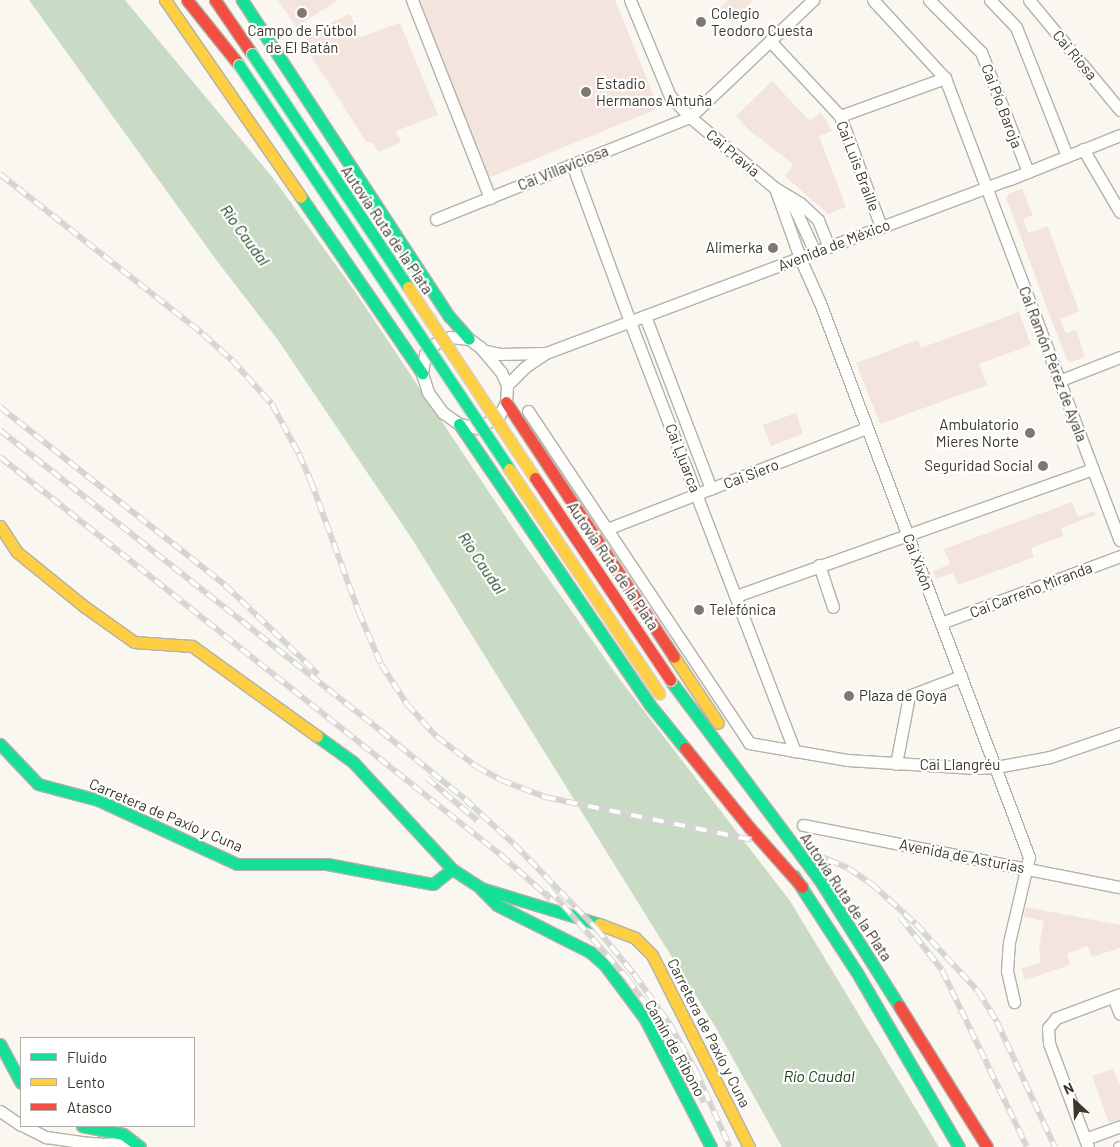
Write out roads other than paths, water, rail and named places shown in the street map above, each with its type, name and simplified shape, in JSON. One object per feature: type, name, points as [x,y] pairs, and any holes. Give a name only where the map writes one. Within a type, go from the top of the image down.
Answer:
[{"type":"main road","points":[[165,0],[415,360],[422,373]]},
{"type":"main road","points":[[186,0],[238,65]]},
{"type":"main road","name":"Autovía Ruta de la Plata","points":[[195,0],[662,697]]},
{"type":"main road","name":"Autovía Ruta de la Plata","points":[[215,0],[670,680],[819,879],[987,1147]]},
{"type":"main road","points":[[242,0],[299,90],[444,308],[469,338]]},
{"type":"main road","points":[[506,402],[745,763],[763,804]]},
{"type":"main road","points":[[459,424],[650,705],[749,827],[802,887]]},
{"type":"main road","points":[[0,526],[17,552],[85,607],[134,642],[192,646],[353,762],[452,869],[481,888]]},
{"type":"main road","name":"Autovía Ruta de la Plata","points":[[688,732],[802,887],[856,970],[959,1147]]},
{"type":"main road","name":"Carretera de Paxío y Cuna","points":[[0,744],[38,784],[98,800],[236,864],[327,864],[434,884],[452,869]]},
{"type":"main road","name":"Carretera de Paxío y Cuna","points":[[481,888],[614,928],[635,938],[652,954],[749,1147]]},
{"type":"main road","name":"Camín de Ribono","points":[[481,888],[497,905],[590,952],[604,964],[645,1019],[711,1147]]},
{"type":"main road","points":[[0,1044],[20,1081]]},
{"type":"main road","points":[[87,1127],[123,1134],[137,1144]]},
{"type":"street","points":[[412,0],[490,198]]},
{"type":"street","name":"Cai Pravia","points":[[630,0],[670,96],[690,117],[776,188],[800,203],[818,220],[829,247]]},
{"type":"street","points":[[690,117],[813,0]]},
{"type":"street","points":[[840,116],[945,78],[873,0]]},
{"type":"street","name":"Cai Pío Baroja","points":[[929,0],[981,52],[1028,172]]},
{"type":"street","points":[[990,0],[1016,27],[1067,156]]},
{"type":"street","name":"Cai Riosa","points":[[1029,0],[1120,110]]},
{"type":"street","name":"Cai Luis Braille","points":[[770,42],[840,116],[881,227]]},
{"type":"street","name":"Cai Ramón Pérez de Ayala","points":[[945,78],[985,188],[1061,380],[1092,469],[1120,540]]},
{"type":"street","name":"Cai Villaviciosa","points":[[436,219],[690,117]]},
{"type":"street","name":"Avenida de México","points":[[507,385],[525,367],[546,353],[1028,172],[1120,135]]},
{"type":"street","points":[[1083,150],[1120,212]]},
{"type":"street","name":"Cai Ḷḷuarca","points":[[572,164],[630,322],[796,751]]},
{"type":"street","points":[[776,188],[800,258]]},
{"type":"street","name":"Cai Pravia","points":[[776,188],[795,210],[815,252]]},
{"type":"street","name":"Cai Xixón","points":[[800,258],[820,303],[1029,857],[1009,942],[1007,971],[1014,1002]]},
{"type":"street","points":[[644,316],[711,489]]},
{"type":"street","points":[[450,337],[469,338],[486,351],[501,372],[507,385],[506,402],[499,416],[477,428],[459,424],[443,413],[428,392],[422,373],[425,354],[436,344],[450,337]]},
{"type":"street","name":"Avenida de México","points":[[486,351],[500,354],[546,353]]},
{"type":"street","points":[[1061,380],[1120,357]]},
{"type":"street","points":[[528,411],[607,530]]},
{"type":"street","name":"Cai Siero","points":[[607,530],[866,428]]},
{"type":"street","points":[[736,596],[1092,469]]},
{"type":"street","name":"Cai Llangréu","points":[[607,530],[749,744],[896,764],[948,768],[996,767],[1050,757],[1120,733]]},
{"type":"street","name":"Cai Carreño Miranda","points":[[941,623],[1120,556]]},
{"type":"street","points":[[819,565],[833,607]]},
{"type":"street","points":[[896,764],[909,696],[961,676]]},
{"type":"street","name":"Avenida de Asturias","points":[[803,825],[1120,887]]},
{"type":"street","points":[[1120,1014],[1116,996],[1056,1018],[1048,1028],[1049,1043],[1086,1143],[1120,1126]]},
{"type":"street","points":[[0,1111],[20,1124]]},
{"type":"street","points":[[26,1127],[46,1137],[103,1144],[137,1144]]},
{"type":"water","name":"Río Caudal","points":[[29,0],[125,0],[273,178],[356,293],[519,537],[621,681],[790,901],[939,1147],[782,1147],[716,1028],[414,542],[278,340],[217,261]]},
{"type":"railway","points":[[0,174],[203,334],[232,360],[272,404],[311,481],[359,612],[381,664],[407,704],[437,737],[477,767],[501,780],[545,797],[752,840]]},
{"type":"railway","points":[[0,407],[225,585],[318,674]]},
{"type":"railway","points":[[0,430],[381,731],[465,799],[514,844],[597,929],[634,974],[670,1024],[696,1071],[730,1147]]},
{"type":"railway","points":[[0,457],[501,855],[552,900]]},
{"type":"railway","points":[[427,778],[478,821]]},
{"type":"railway","points":[[808,851],[848,868],[872,884],[916,924],[978,991],[997,1022],[1055,1147]]},
{"type":"railway","points":[[549,889],[628,979],[663,1028],[704,1102]]},
{"type":"railway","points":[[901,918],[942,970],[1027,1147]]},
{"type":"place","name":"Campo de Fútbol de El Batán","points":[[302,13]]},
{"type":"place","name":"Colegio Teodoro Cuesta","points":[[701,22]]},
{"type":"place","name":"Estadio Hermanos Antuña","points":[[586,92]]},
{"type":"place","name":"Alimerka","points":[[773,248]]},
{"type":"place","name":"Ambulatorio Mieres Norte","points":[[1030,433]]},
{"type":"place","name":"Seguridad Social","points":[[1043,466]]},
{"type":"place","name":"Telefónica","points":[[699,610]]},
{"type":"place","name":"Plaza de Goya","points":[[849,696]]}]
